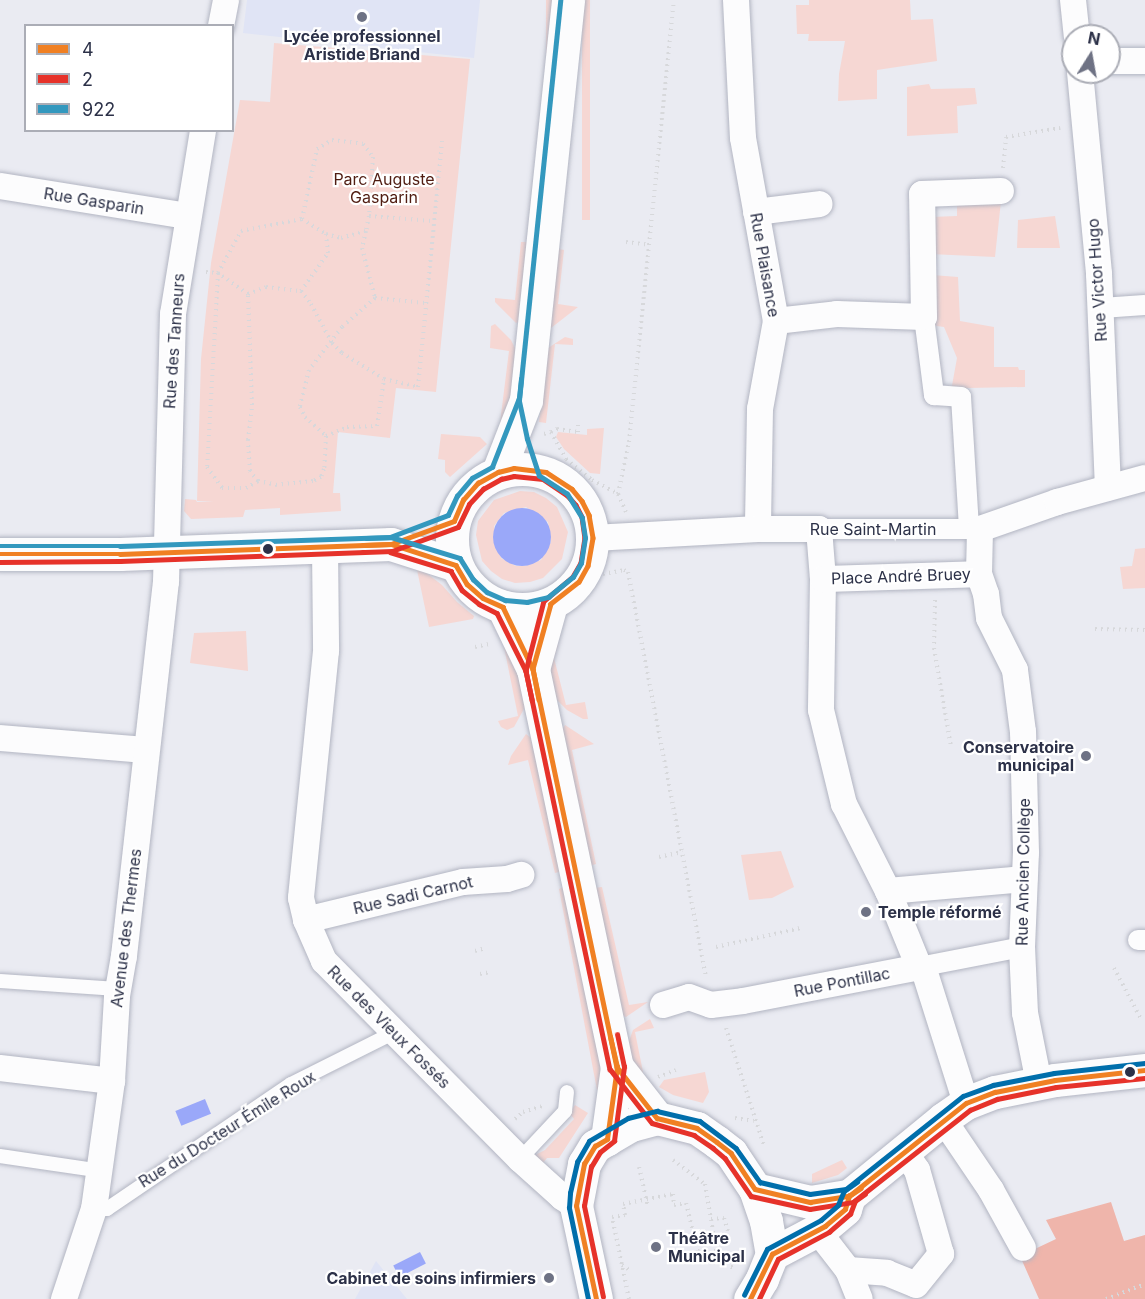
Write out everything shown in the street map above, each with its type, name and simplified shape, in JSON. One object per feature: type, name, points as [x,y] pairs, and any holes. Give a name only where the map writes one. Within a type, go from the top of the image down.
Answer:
[{"type":"main road","points":[[498,472],[526,400],[568,0]]},
{"type":"main road","points":[[526,400],[534,437],[546,472]]},
{"type":"main road","points":[[514,468],[546,472],[566,484],[582,501],[589,515],[594,538],[588,566],[579,582],[551,604],[527,610],[503,607],[483,598],[467,584],[456,565],[452,543],[454,521],[463,500],[478,483],[498,472],[514,468]]},
{"type":"main road","points":[[0,554],[165,553],[392,544],[454,521]]},
{"type":"main road","points":[[392,544],[456,565]]},
{"type":"main road","points":[[533,669],[551,604]]},
{"type":"main road","points":[[503,607],[533,669],[617,1067],[607,1139]]},
{"type":"main road","points":[[617,1067],[657,1118]]},
{"type":"main road","points":[[746,1285],[762,1279],[772,1254],[905,1153],[955,1111],[995,1092],[1039,1083],[1145,1070]]},
{"type":"main road","points":[[596,1299],[576,1206],[584,1164],[595,1146],[631,1125],[657,1118],[698,1128],[731,1153],[755,1189],[766,1221],[772,1254]]},
{"type":"main road","points":[[755,1189],[818,1219]]},
{"type":"street","points":[[221,24],[226,0]]},
{"type":"street","name":"Rue Plaisance","points":[[736,0],[743,138],[776,321],[760,409],[758,529]]},
{"type":"street","points":[[1073,0],[1076,24]]},
{"type":"street","points":[[1121,61],[1145,61]]},
{"type":"street","name":"Rue Victor Hugo","points":[[1081,84],[1101,308],[1108,488]]},
{"type":"street","name":"Rue des Tanneurs","points":[[165,553],[173,314],[203,132]]},
{"type":"street","name":"Rue Gasparin","points":[[0,186],[188,216]]},
{"type":"street","points":[[974,529],[961,397],[934,395],[924,317],[922,194],[1001,191]]},
{"type":"street","points":[[756,212],[820,204]]},
{"type":"street","points":[[1101,308],[1145,305]]},
{"type":"street","points":[[776,321],[837,314],[924,317]]},
{"type":"street","name":"Rue Saint-Martin","points":[[594,538],[758,529],[974,529],[1145,478]]},
{"type":"street","name":"Place André Bruey","points":[[819,530],[823,591],[935,575],[983,584],[974,529]]},
{"type":"street","name":"Rue des Vieux Fossés","points":[[325,548],[326,651],[301,898],[306,920],[324,960],[520,1159],[562,1197],[576,1206]]},
{"type":"street","name":"Avenue des Thermes","points":[[64,1299],[94,1209],[101,1171],[112,1081],[118,989],[124,956],[145,750],[166,582],[165,553]]},
{"type":"street","name":"Rue Ancien Collège","points":[[983,584],[989,618],[1015,670],[1023,732],[1022,947],[1025,1013],[1039,1083]]},
{"type":"street","points":[[823,591],[821,710],[844,804],[888,891],[919,967],[926,973],[955,1111],[991,1190],[1023,1248]]},
{"type":"street","points":[[0,738],[145,750]]},
{"type":"street","name":"Rue Sadi Carnot","points":[[306,920],[463,882],[507,879],[521,875]]},
{"type":"street","points":[[888,891],[1024,879]]},
{"type":"street","name":"Rue Pontillac","points":[[663,1005],[689,998],[717,1013],[743,1001],[1022,947]]},
{"type":"street","points":[[0,1068],[112,1081]]},
{"type":"street","points":[[848,1270],[887,1273],[918,1292],[941,1254],[917,1170],[905,1153]]},
{"type":"street","points":[[818,1219],[848,1270],[860,1299]]},
{"type":"lane","points":[[0,981],[118,989]]},
{"type":"lane","name":"Rue du Docteur Émile Roux","points":[[94,1209],[107,1209],[291,1084],[395,1032]]},
{"type":"lane","points":[[520,1159],[565,1111],[567,1092]]},
{"type":"lane","points":[[0,1156],[101,1171]]},
{"type":"path","points":[[628,516],[618,494],[629,442],[674,0]]},
{"type":"path","points":[[1001,191],[1006,137],[1084,123]]},
{"type":"path","points":[[302,219],[317,149],[332,140],[363,144],[373,157],[369,216],[362,248],[375,298]]},
{"type":"path","points":[[248,294],[266,287],[301,291],[311,304],[332,343],[342,353],[384,379],[418,387],[441,141]]},
{"type":"path","points":[[369,216],[432,221]]},
{"type":"path","points":[[258,481],[246,488],[222,488],[207,467],[218,273],[241,231],[302,219],[326,234],[341,238],[366,231]]},
{"type":"path","points":[[301,291],[328,253],[326,234]]},
{"type":"path","points":[[626,242],[649,245]]},
{"type":"path","points":[[218,273],[248,294]]},
{"type":"path","points":[[248,294],[252,405],[248,440],[250,471],[258,481],[277,485],[313,481],[321,477],[324,469],[326,436]]},
{"type":"path","points":[[326,436],[305,417],[300,407],[309,370],[332,343],[342,327],[375,298],[425,303]]},
{"type":"path","points":[[326,436],[347,427],[377,426],[384,379]]},
{"type":"path","points":[[544,434],[557,429],[578,432],[578,423]]},
{"type":"path","points":[[551,432],[566,459],[592,480],[618,494]]},
{"type":"path","points":[[597,575],[618,571],[628,572],[682,852],[717,1013],[765,1148]]},
{"type":"path","points":[[935,575],[934,648],[951,746]]},
{"type":"path","points":[[1095,629],[1145,630]]},
{"type":"path","points":[[659,857],[682,852]]},
{"type":"path","points":[[716,947],[801,928]]},
{"type":"path","points":[[475,951],[486,948]]},
{"type":"path","points":[[1114,968],[1142,1019]]},
{"type":"path","points":[[480,974],[491,972]]},
{"type":"path","points":[[508,1126],[523,1109],[549,1104]]},
{"type":"path","points":[[673,1160],[705,1184],[718,1261]]},
{"type":"path","points":[[639,1167],[648,1207]]},
{"type":"path","points":[[629,1299],[612,1217],[625,1215],[623,1204],[673,1194],[675,1205],[687,1203],[698,1252],[718,1261],[746,1285]]},
{"type":"path","points":[[711,1219],[724,1218],[729,1234]]},
{"type":"path","points":[[612,1264],[621,1265],[631,1271]]},
{"type":"path","points":[[1106,1299],[1145,1284]]},
{"type":"shaded area","name":"Lycée professionnel Aristide Briand","points":[[247,0],[480,0],[474,58],[243,33]]},
{"type":"shaded area","points":[[1111,1202],[1124,1241],[1145,1235],[1145,1299],[1039,1299],[1020,1256],[1056,1239],[1046,1220]]},
{"type":"shaded area","points":[[376,1261],[407,1299],[355,1299]]},
{"type":"green space","points":[[546,0],[554,0],[554,221],[546,221]]},
{"type":"green space","points":[[582,0],[590,0],[590,220],[582,220]]},
{"type":"green space","points":[[809,0],[910,0],[911,20],[933,19],[937,61],[877,70],[877,99],[838,101],[839,74],[845,41],[808,41],[809,34],[797,34],[796,5],[809,5]]},
{"type":"green space","name":"Parc Auguste Gasparin","points":[[274,43],[470,59],[436,392],[396,388],[390,438],[338,432],[333,493],[340,493],[341,511],[280,515],[280,508],[245,510],[243,517],[191,519],[184,511],[185,499],[197,502],[214,501],[197,501],[201,359],[211,263],[240,100],[270,102]]},
{"type":"green space","points":[[929,84],[931,89],[975,88],[977,104],[957,106],[958,133],[907,136],[907,87]]},
{"type":"green space","points":[[1001,201],[995,257],[930,254],[931,217],[957,216],[957,204]]},
{"type":"green space","points":[[1055,216],[1060,248],[1017,248],[1018,220]]},
{"type":"green space","points":[[521,242],[529,242],[520,321],[516,323],[495,302],[495,298],[515,300]]},
{"type":"green space","points":[[558,249],[564,250],[558,304],[578,307],[551,328],[548,322]]},
{"type":"green space","points":[[932,275],[958,277],[960,321],[994,327],[994,367],[1018,367],[1019,370],[1025,370],[1025,387],[968,388],[951,391],[957,358],[944,327],[930,325]]},
{"type":"green space","points":[[495,324],[511,340],[516,350],[510,423],[500,423],[509,351],[490,348],[491,326]]},
{"type":"green space","points":[[565,337],[573,339],[573,345],[555,344],[546,423],[539,422],[548,348]]},
{"type":"green space","points":[[604,428],[600,474],[590,473],[564,449],[556,437],[558,432],[587,435],[587,429]]},
{"type":"green space","points":[[441,434],[480,437],[487,444],[450,477],[445,472],[445,460],[438,459]]},
{"type":"green space","points":[[520,491],[534,492],[557,507],[568,532],[562,559],[543,578],[515,583],[502,579],[482,561],[476,535],[478,521],[494,500]],"holes":[[[526,507],[548,522],[551,542],[541,560],[525,566],[516,566],[501,558],[494,526],[504,513]]]},
{"type":"green space","points":[[1145,548],[1145,588],[1123,589],[1120,567],[1132,566],[1135,549]]},
{"type":"green space","points":[[416,565],[442,585],[474,616],[473,619],[429,627]]},
{"type":"green space","points":[[246,631],[248,671],[190,663],[194,633]]},
{"type":"green space","points":[[512,642],[525,707],[514,727],[507,730],[501,727],[498,721],[518,716],[504,647]]},
{"type":"green space","points":[[549,643],[558,645],[554,658],[566,705],[585,702],[588,719],[583,719],[567,710],[555,698],[544,656]]},
{"type":"green space","points":[[565,725],[594,744],[572,750],[596,864],[589,866],[560,733]]},
{"type":"green space","points":[[526,734],[531,738],[562,871],[555,873],[528,760],[508,765],[511,756]]},
{"type":"green space","points":[[781,851],[794,887],[772,898],[749,900],[741,855]]},
{"type":"green space","points":[[565,886],[605,1090],[597,1090],[559,889]]},
{"type":"green space","points":[[602,887],[629,1005],[648,1002],[626,1017],[623,1016],[594,888]]},
{"type":"green space","points":[[650,1019],[654,1028],[635,1032],[644,1077],[632,1067],[628,1044],[633,1030]]},
{"type":"green space","points":[[705,1072],[709,1092],[703,1103],[673,1095],[659,1087],[664,1080]]},
{"type":"green space","points":[[575,1105],[588,1113],[559,1158],[547,1158],[542,1164],[531,1157],[545,1150],[574,1119],[569,1113]]},
{"type":"green space","points":[[842,1160],[847,1168],[838,1175],[812,1183],[812,1174]]},
{"type":"water","points":[[516,508],[528,508],[543,516],[551,531],[551,543],[543,558],[528,566],[516,566],[501,558],[493,543],[493,531],[501,516]]},
{"type":"water","points":[[205,1099],[211,1114],[181,1126],[175,1111]]},
{"type":"water","points":[[420,1252],[426,1264],[399,1277],[393,1266]]},
{"type":"transit line","name":"922","points":[[0,546],[120,546],[391,537],[460,558],[473,579],[487,592],[505,600],[527,602],[548,597],[573,577],[581,563],[585,538],[582,518],[567,494],[539,476],[527,439],[519,400],[560,0]]},
{"type":"transit line","name":"922","points":[[366,538],[390,537],[448,515],[457,496],[472,478],[492,467],[519,398],[521,379]]},
{"type":"transit line","name":"4","points":[[0,554],[120,554],[391,544],[454,521],[463,500],[478,483],[498,472],[514,468],[546,472],[572,489],[582,501],[589,515],[593,538],[588,566],[579,582],[551,604],[533,669],[617,1067],[657,1118],[697,1128],[717,1142],[731,1153],[755,1189],[810,1202],[849,1196],[966,1103],[995,1092],[1055,1080],[1145,1070]]},
{"type":"transit line","name":"2","points":[[0,562],[120,561],[392,551],[458,527],[469,504],[483,489],[501,479],[514,476],[543,479],[567,495],[576,505],[582,517],[585,538],[581,563],[573,577],[544,601],[526,671],[610,1069],[652,1123],[694,1135],[713,1148],[725,1158],[751,1196],[810,1209],[853,1202],[970,1110],[997,1099],[1056,1087],[1145,1078]]},
{"type":"transit line","name":"4","points":[[363,545],[391,544],[456,565],[467,584],[483,598],[503,607],[533,669],[539,699]]},
{"type":"transit line","name":"2","points":[[363,552],[390,552],[451,571],[462,590],[479,604],[497,613],[526,671],[532,700]]},
{"type":"transit line","name":"2","points":[[603,1297],[584,1206],[591,1167],[600,1152],[614,1141],[624,1067],[617,1035]]},
{"type":"transit line","name":"4","points":[[596,1299],[576,1206],[584,1164],[595,1146],[607,1139],[617,1067],[610,1037]]},
{"type":"transit line","points":[[588,1299],[569,1208],[570,1193],[577,1162],[589,1141],[628,1118],[657,1111],[700,1121],[736,1148],[760,1182],[810,1194],[846,1189],[963,1096],[993,1085],[1054,1073],[1144,1063]]},
{"type":"transit line","points":[[744,1295],[767,1249],[821,1220],[838,1205],[844,1191],[857,1182]]},
{"type":"transit line","name":"4","points":[[750,1299],[772,1254],[825,1226],[845,1209],[849,1196],[861,1188]]},
{"type":"transit line","name":"2","points":[[759,1299],[778,1259],[829,1232],[850,1214],[855,1201],[865,1194]]},
{"type":"place","name":"Lycée professionnel Aristide Briand","points":[[362,17]]},
{"type":"place","name":"Conservatoire municipal","points":[[1086,756]]},
{"type":"place","name":"Temple réformé","points":[[866,912]]},
{"type":"place","name":"Théâtre Municipal","points":[[656,1247]]},
{"type":"place","name":"Cabinet de soins infirmiers","points":[[549,1278]]}]
